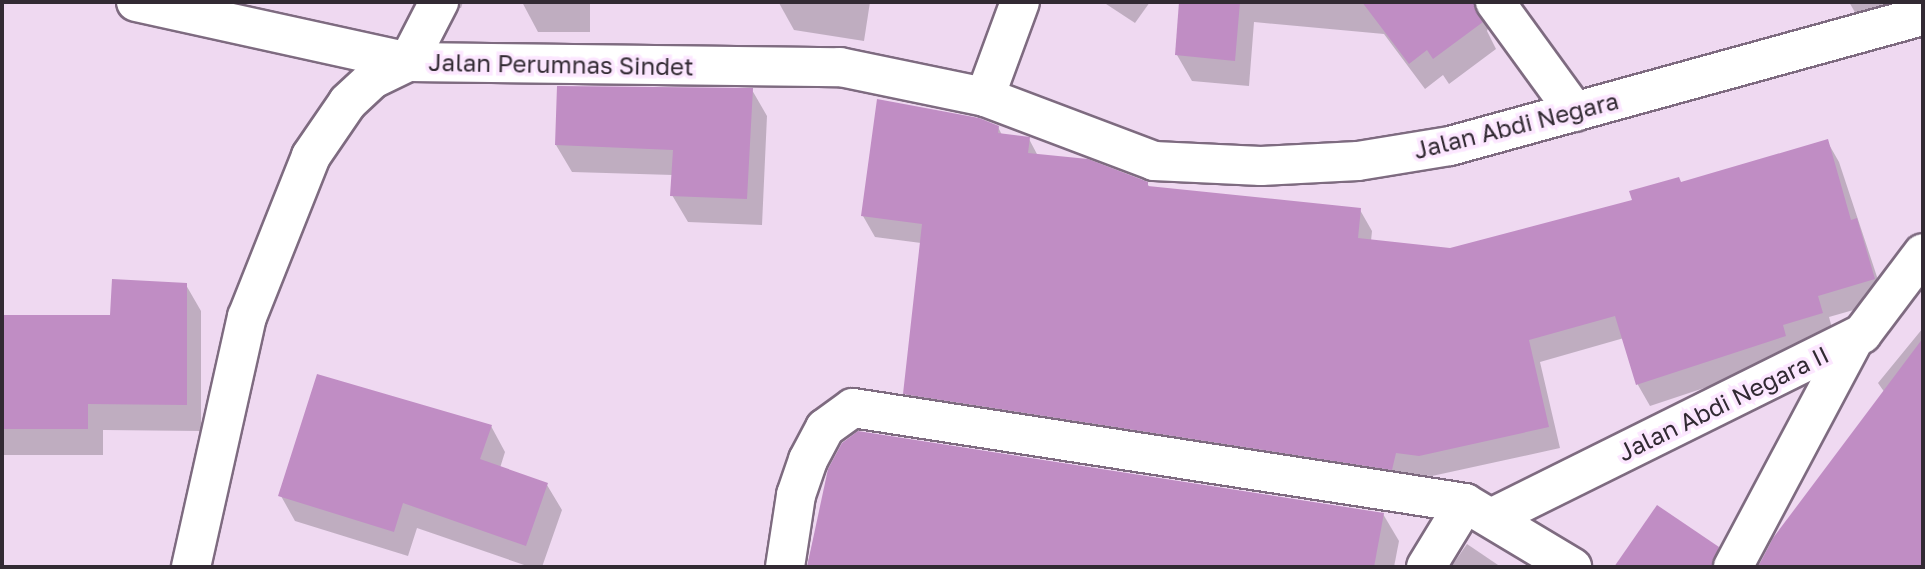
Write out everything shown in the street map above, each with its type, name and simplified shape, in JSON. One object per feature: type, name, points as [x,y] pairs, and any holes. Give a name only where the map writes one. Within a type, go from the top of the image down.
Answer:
[{"type":"street","points":[[136,2],[408,62],[439,2]]},
{"type":"street","points":[[985,97],[1020,2]]},
{"type":"street","points":[[1495,2],[1575,112]]},
{"type":"street","name":"Jalan Abdi Negara","points":[[985,97],[1154,161],[1261,166],[1358,161],[1450,146],[1923,16]]},
{"type":"street","name":"Jalan Perumnas Sindet","points":[[191,567],[247,317],[311,156],[348,102],[373,79],[408,62],[840,67],[985,97]]},
{"type":"street","name":"Jalan Abdi Negara II","points":[[1479,510],[1855,338],[1923,253]]},
{"type":"street","points":[[1733,567],[1855,338]]},
{"type":"street","points":[[785,567],[796,495],[807,460],[825,428],[853,408],[1479,510],[1572,567]]},
{"type":"street","points":[[1426,567],[1479,510]]},
{"type":"building","points":[[1179,2],[1240,2],[1235,61],[1175,55]]},
{"type":"building","points":[[1362,2],[1474,2],[1483,22],[1433,59],[1427,50],[1409,64]]},
{"type":"building","points":[[557,86],[753,88],[747,199],[670,196],[673,150],[555,145]]},
{"type":"building","points":[[877,99],[979,118],[999,126],[998,133],[1030,137],[1028,153],[1088,159],[1148,182],[1148,186],[1361,208],[1358,238],[1450,248],[1632,200],[1629,191],[1679,177],[1681,182],[1828,139],[1851,220],[1857,218],[1875,279],[1818,296],[1823,313],[1783,325],[1786,336],[1636,385],[1615,316],[1529,340],[1549,427],[1419,456],[1396,453],[1392,470],[903,394],[922,224],[861,216]]},
{"type":"building","points":[[112,279],[187,283],[187,405],[88,404],[88,429],[2,429],[2,315],[110,315]]},
{"type":"building","points":[[1923,338],[1923,567],[1758,567],[1773,538]]},
{"type":"building","points":[[317,374],[492,425],[480,459],[548,483],[526,546],[403,503],[394,532],[278,496]]},
{"type":"building","points":[[858,431],[1384,513],[1374,567],[807,567],[828,469],[842,443]]},
{"type":"building","points":[[1657,505],[1719,547],[1711,567],[1614,567]]}]
